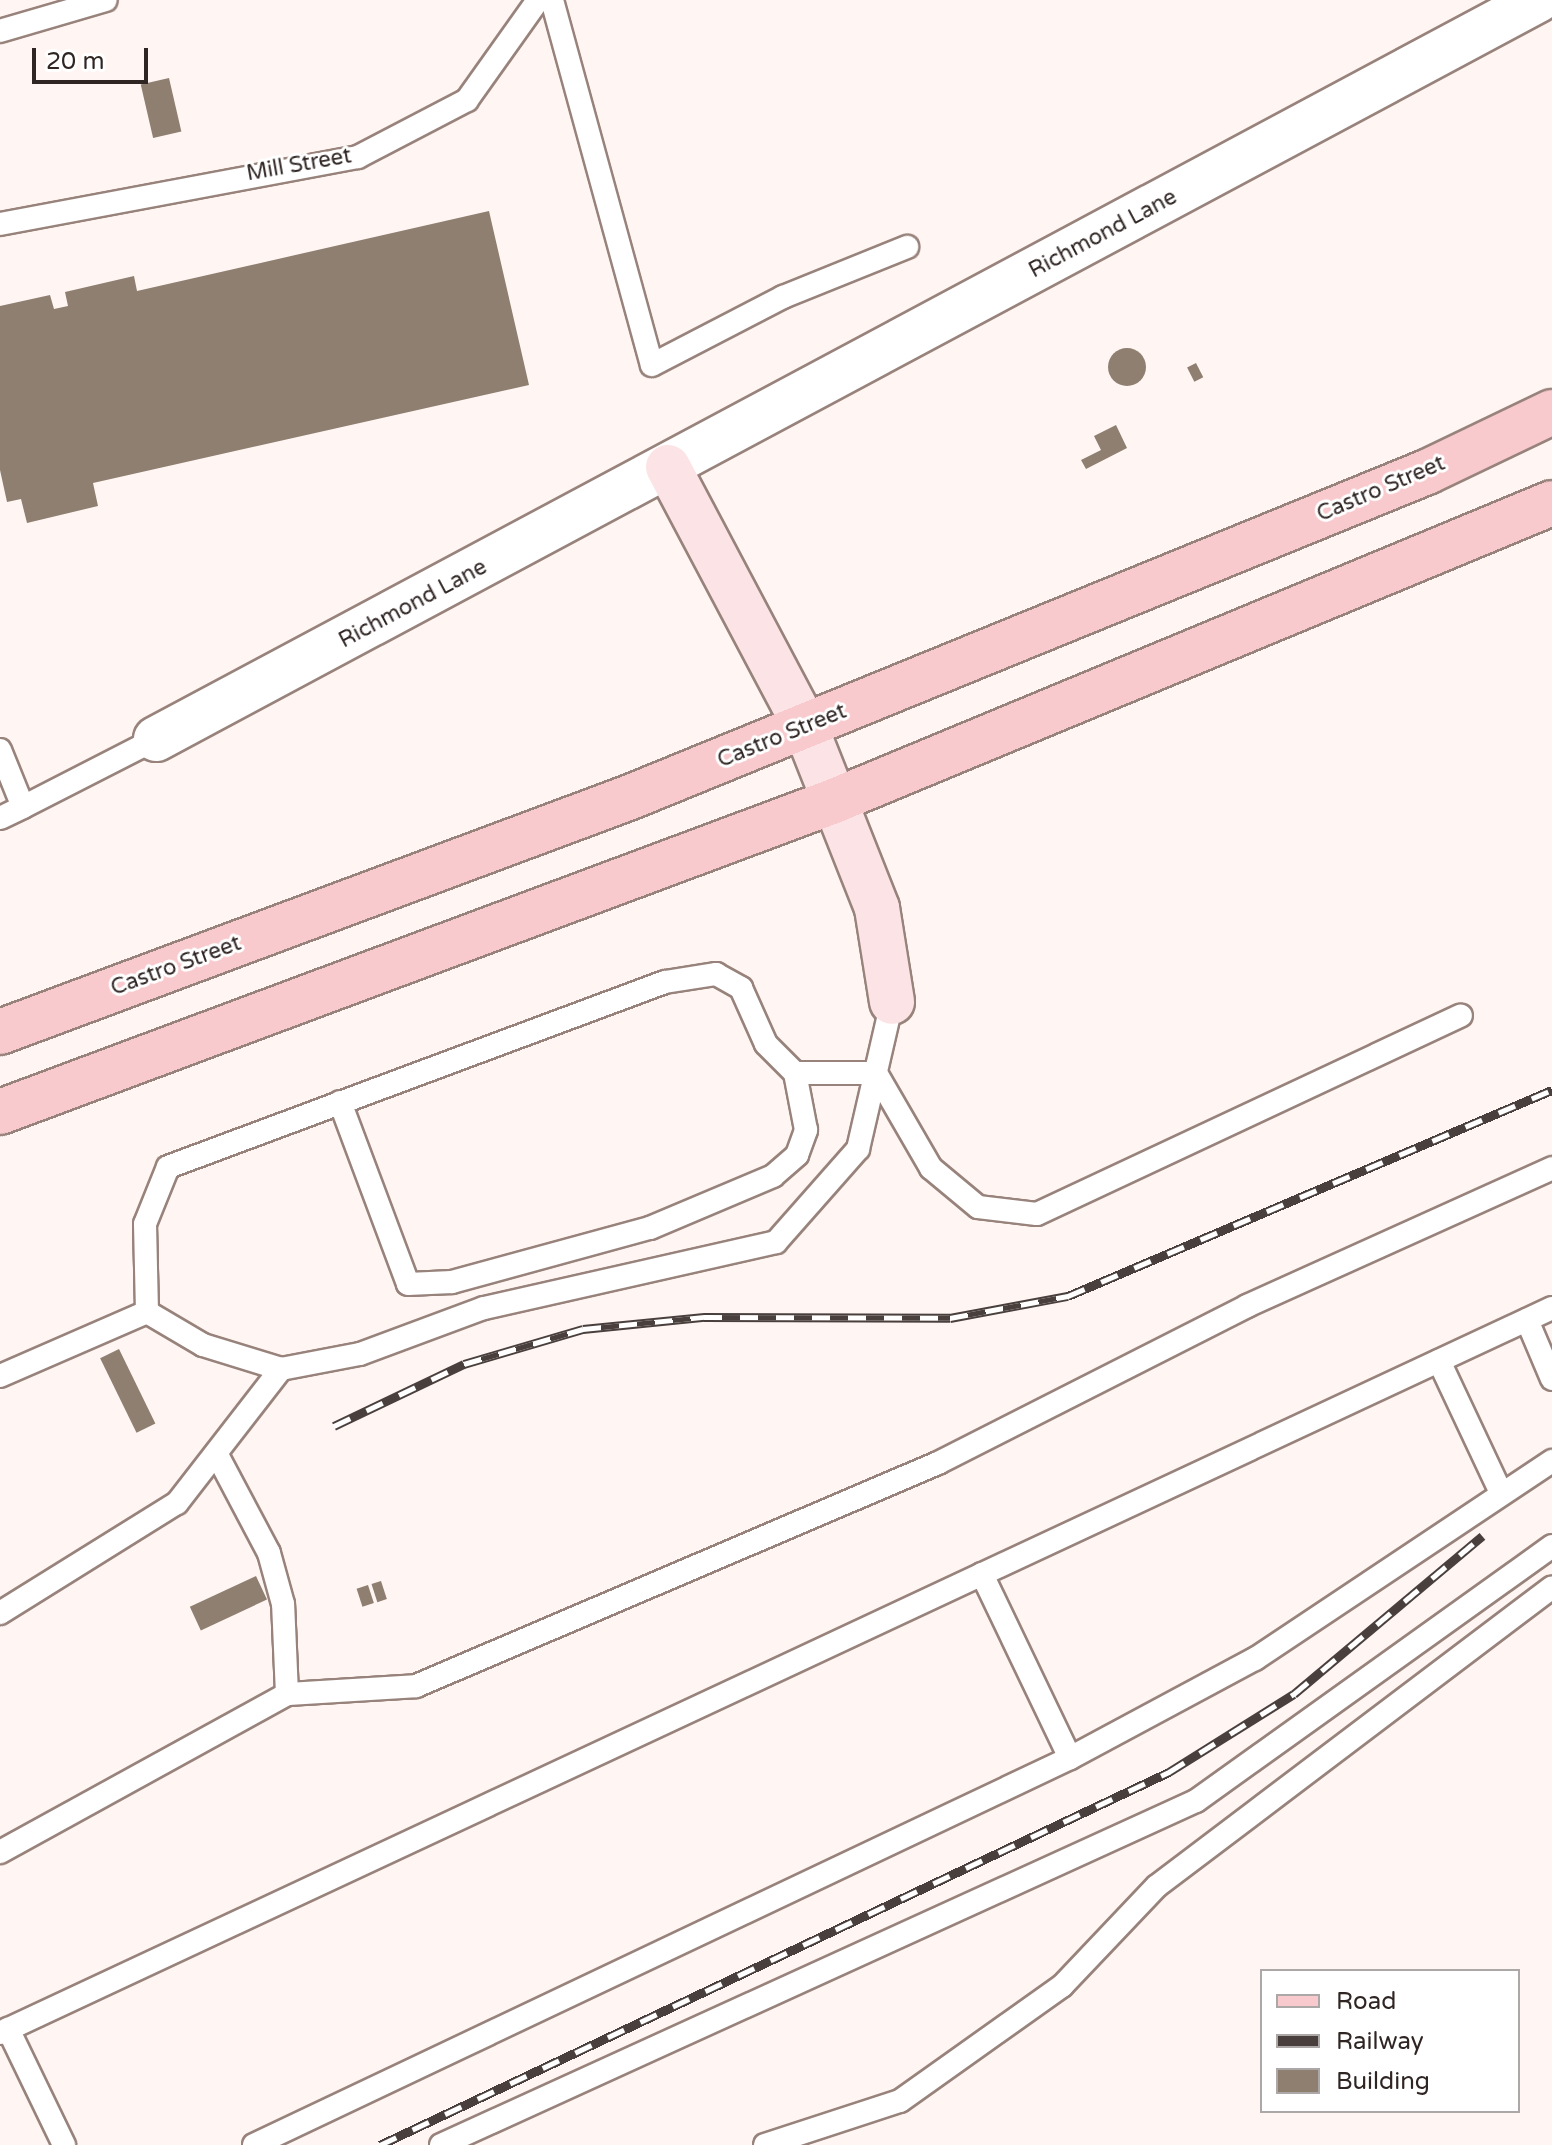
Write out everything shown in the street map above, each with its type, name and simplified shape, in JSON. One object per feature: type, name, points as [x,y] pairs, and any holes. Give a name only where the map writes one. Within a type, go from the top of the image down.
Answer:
[{"type":"main road","name":"Castro Street","points":[[0,1032],[805,726],[1427,472],[1552,412]]},
{"type":"main road","points":[[0,1112],[834,801],[1552,503]]},
{"type":"street","name":"Richmond Lane","points":[[156,739],[1538,0]]},
{"type":"street","points":[[668,467],[805,726],[877,908],[892,1002]]},
{"type":"lane","points":[[0,31],[106,0]]},
{"type":"lane","name":"Mill Street","points":[[0,224],[358,157],[467,100],[538,0]]},
{"type":"lane","points":[[552,0],[652,365],[783,297],[907,247]]},
{"type":"lane","points":[[0,818],[156,739]]},
{"type":"lane","points":[[0,750],[23,807]]},
{"type":"lane","points":[[147,1312],[145,1224],[168,1167],[340,1102],[665,982],[716,974],[741,988],[766,1044],[795,1073],[806,1130],[797,1155],[773,1176],[650,1228],[452,1282],[408,1284],[340,1102]]},
{"type":"lane","points":[[147,1312],[203,1345],[281,1369],[360,1354],[484,1308],[776,1242],[858,1149],[892,1002]]},
{"type":"lane","points":[[876,1073],[931,1168],[978,1207],[1037,1214],[1461,1015]]},
{"type":"lane","points":[[795,1073],[876,1073]]},
{"type":"lane","points":[[0,1852],[287,1694],[416,1686],[938,1463],[1247,1306],[1552,1168]]},
{"type":"lane","points":[[64,2145],[4,2031],[1552,1308]]},
{"type":"lane","points":[[0,1376],[147,1312]]},
{"type":"lane","points":[[1527,1320],[1552,1379]]},
{"type":"lane","points":[[1439,1361],[1501,1493]]},
{"type":"lane","points":[[0,1613],[177,1503],[281,1369]]},
{"type":"lane","points":[[216,1453],[276,1579],[287,1694]]},
{"type":"lane","points":[[254,2145],[1070,1758],[1255,1659],[1552,1461]]},
{"type":"lane","points":[[441,2145],[1196,1801],[1552,1546]]},
{"type":"lane","points":[[982,1574],[1070,1758]]},
{"type":"lane","points":[[765,2145],[900,2101],[1062,1986],[1157,1886],[1552,1587]]},
{"type":"building","points":[[169,78],[181,132],[153,138],[141,85]]},
{"type":"building","points":[[489,211],[529,385],[93,483],[98,506],[27,523],[21,499],[7,502],[0,470],[0,306],[50,295],[54,309],[68,306],[65,292],[134,276],[137,291]]},
{"type":"building","points":[[1127,348],[1140,354],[1146,367],[1140,380],[1127,386],[1114,380],[1108,367],[1114,354]]},
{"type":"building","points":[[1196,363],[1203,377],[1194,382],[1187,368]]},
{"type":"building","points":[[1116,425],[1127,448],[1086,469],[1081,460],[1101,450],[1094,436]]},
{"type":"building","points":[[119,1349],[155,1424],[137,1433],[100,1358]]},
{"type":"building","points":[[256,1576],[267,1600],[201,1630],[190,1607]]},
{"type":"building","points":[[381,1581],[387,1599],[377,1602],[371,1584]]},
{"type":"building","points":[[368,1585],[374,1603],[362,1607],[357,1589]]},
{"type":"railway","points":[[334,1426],[464,1364],[583,1329],[704,1317],[950,1318],[1068,1296],[1552,1090]]},
{"type":"railway","points":[[380,2145],[1169,1772],[1294,1694],[1482,1536]]}]
